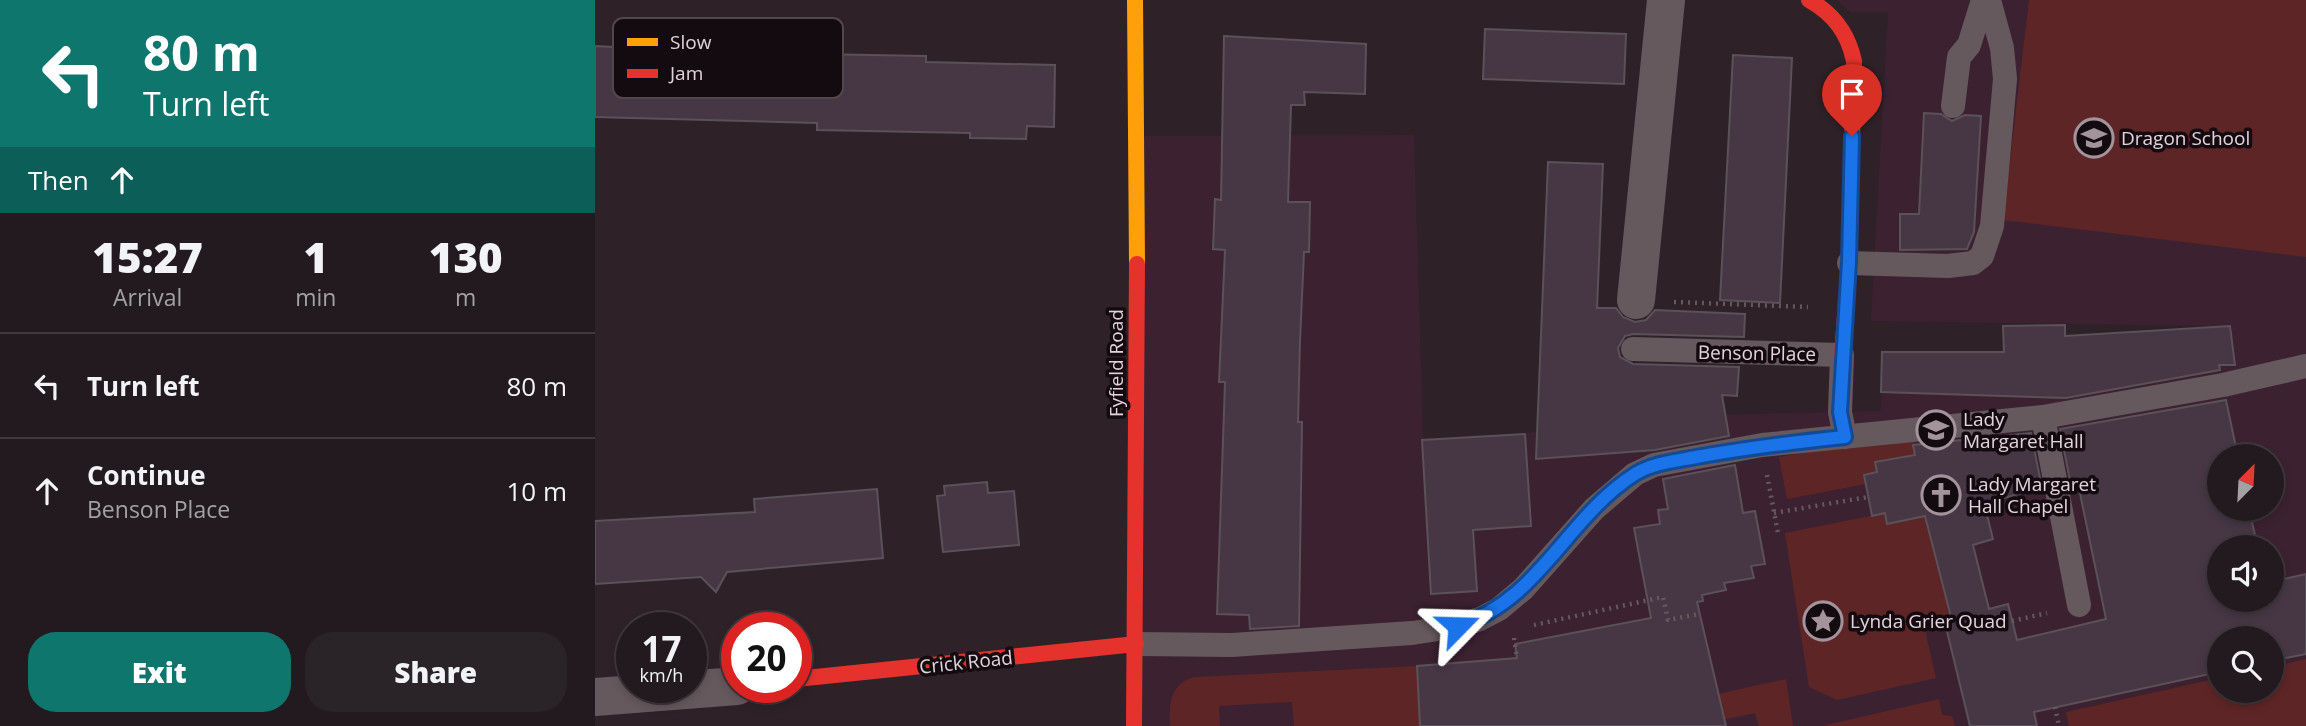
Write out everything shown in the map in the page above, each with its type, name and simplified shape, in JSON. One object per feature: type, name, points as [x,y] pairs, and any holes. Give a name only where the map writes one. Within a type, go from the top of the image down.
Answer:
[{"type":"street","name":"Fyfield Road","points":[[1134,726],[1138,136],[1135,0]]},
{"type":"street","points":[[1636,300],[1666,0]]},
{"type":"street","name":"Benson Place","points":[[1809,0],[1825,8],[1841,26],[1851,43],[1854,61],[1849,262],[1842,355]]},
{"type":"street","name":"Crick Road","points":[[812,677],[1136,644]]},
{"type":"street","points":[[595,697],[721,686]]},
{"type":"lane","points":[[1849,262],[1948,266],[1973,263],[1982,256],[1992,226],[2005,79],[2002,48],[1986,0]]},
{"type":"lane","points":[[1953,106],[1959,57],[1969,45],[1986,0]]},
{"type":"lane","name":"Benson Place","points":[[1633,349],[1842,355]]},
{"type":"lane","points":[[1842,355],[1840,412],[1845,437]]},
{"type":"lane","points":[[1136,644],[1232,645],[1412,633],[1458,626],[1499,609],[1523,589],[1594,509],[1635,474],[1654,465],[1762,445],[2043,417],[2223,385],[2306,366]]},
{"type":"lane","points":[[2043,417],[2079,605]]},
{"type":"path","points":[[1636,300],[1844,308]]},
{"type":"path","points":[[1762,445],[1778,533]]},
{"type":"path","points":[[1774,513],[1868,497]]},
{"type":"path","points":[[1527,626],[1663,597],[1668,620],[1699,614]]},
{"type":"path","points":[[1514,629],[1517,658]]},
{"type":"path","points":[[2055,707],[2059,726]]},
{"type":"shaded area","name":"Lady Margaret Hall","points":[[1837,0],[2306,0],[2306,726],[1134,726],[1138,136],[1414,135],[1423,440],[1608,427],[1716,415],[1881,411],[1882,352],[2003,352],[2003,326],[2065,325],[2065,341],[2115,333],[2217,326],[1871,321],[1888,12],[1850,12]]},
{"type":"shaded area","points":[[2029,0],[2306,0],[2306,257],[2003,220]]},
{"type":"shaded area","points":[[1913,434],[1915,455],[1875,462],[1877,472],[1864,475],[1866,484],[1787,499],[1779,457]]},
{"type":"shaded area","points":[[1885,513],[1926,515],[1951,617],[1924,625],[1936,678],[1837,700],[1809,687],[1785,533]]},
{"type":"shaded area","points":[[2306,659],[2306,726],[2069,726],[2066,712],[2207,681],[2207,703],[2284,703],[2284,664]]},
{"type":"shaded area","points":[[1417,666],[1420,726],[1294,726],[1292,702],[1219,706],[1220,726],[1170,726],[1171,702],[1176,689],[1195,677]]},
{"type":"shaded area","points":[[1786,679],[1793,726],[1759,726],[1755,713],[1722,720],[1718,694]]},
{"type":"shaded area","points":[[1939,699],[1942,715],[1952,716],[1955,726],[1822,726]]},
{"type":"building","points":[[1485,29],[1626,34],[1624,84],[1483,79]]},
{"type":"building","points":[[1224,36],[1366,44],[1365,94],[1304,92],[1305,105],[1291,105],[1288,202],[1310,202],[1309,252],[1304,252],[1300,341],[1298,422],[1302,422],[1299,626],[1250,629],[1249,615],[1217,614],[1225,382],[1219,382],[1225,250],[1213,249],[1215,199],[1221,200]]},
{"type":"building","points":[[595,46],[613,47],[613,98],[843,98],[843,54],[926,56],[926,62],[1055,65],[1054,127],[1027,126],[1026,139],[970,138],[970,133],[817,130],[817,123],[595,117]]},
{"type":"building","points":[[1733,55],[1792,58],[1780,303],[1720,300]]},
{"type":"building","points":[[1924,113],[1941,114],[1952,121],[1965,115],[1981,116],[1974,232],[1967,249],[1900,250],[1900,214],[1919,214]]},
{"type":"building","points":[[1548,162],[1603,164],[1597,308],[1616,308],[1623,317],[1635,322],[1646,320],[1655,310],[1745,314],[1744,337],[1633,334],[1625,336],[1618,348],[1620,357],[1633,364],[1739,367],[1737,396],[1722,395],[1729,436],[1655,450],[1536,459]]},
{"type":"building","points":[[2065,325],[2065,336],[2230,326],[2235,365],[2219,365],[2220,370],[2066,398],[1881,392],[1882,352],[2004,352],[2003,326]]},
{"type":"building","points":[[2226,400],[2235,444],[2207,444],[2207,522],[2252,522],[2255,535],[2207,535],[2207,612],[2284,612],[2284,579],[2306,574],[2306,654],[2284,658],[2284,626],[2207,626],[2207,675],[2034,712],[2037,726],[1970,726],[1944,619],[1951,617],[1925,516],[1887,524],[1885,513],[1872,516],[1864,475],[1877,472],[1875,462],[1915,455],[1913,445],[2031,433],[2042,488],[1984,503],[1993,539],[1973,545],[1989,609],[2008,604],[2017,640],[2106,619],[2077,479],[2070,481],[2060,429]]},
{"type":"building","points":[[1525,434],[1531,526],[1473,530],[1477,591],[1431,594],[1422,440]]},
{"type":"building","points":[[1735,465],[1743,513],[1755,511],[1765,564],[1751,566],[1754,578],[1724,583],[1726,590],[1702,595],[1703,601],[1697,602],[1726,726],[1420,726],[1417,666],[1517,658],[1515,644],[1651,618],[1634,528],[1660,524],[1658,510],[1668,509],[1663,479]]},
{"type":"building","points":[[987,482],[988,493],[1014,491],[1019,545],[943,552],[937,496],[945,495],[944,486]]},
{"type":"building","points":[[877,489],[883,558],[727,572],[716,592],[701,577],[595,584],[595,521],[755,512],[754,499]]},
{"type":"traffic: slow","points":[[1135,0],[1137,264]]},
{"type":"traffic: jam","points":[[1809,0],[1839,25],[1854,61],[1849,263],[1842,355]]},
{"type":"traffic: jam","points":[[1134,726],[1137,264]]},
{"type":"traffic: jam","points":[[812,677],[1136,644]]},
{"type":"place","name":"Dragon School","points":[[2094,138]]},
{"type":"place","name":"Lady Margaret Hall","points":[[1936,430]]},
{"type":"place","name":"Lady Margaret Hall Chapel","points":[[1941,495]]},
{"type":"place","name":"Lynda Grier Quad","points":[[1823,621]]},
{"type":"route","points":[[1458,626],[1499,609],[1523,589],[1594,509],[1635,474],[1654,465],[1762,445],[1845,437],[1840,412],[1844,308],[1849,262],[1852,136]]}]
